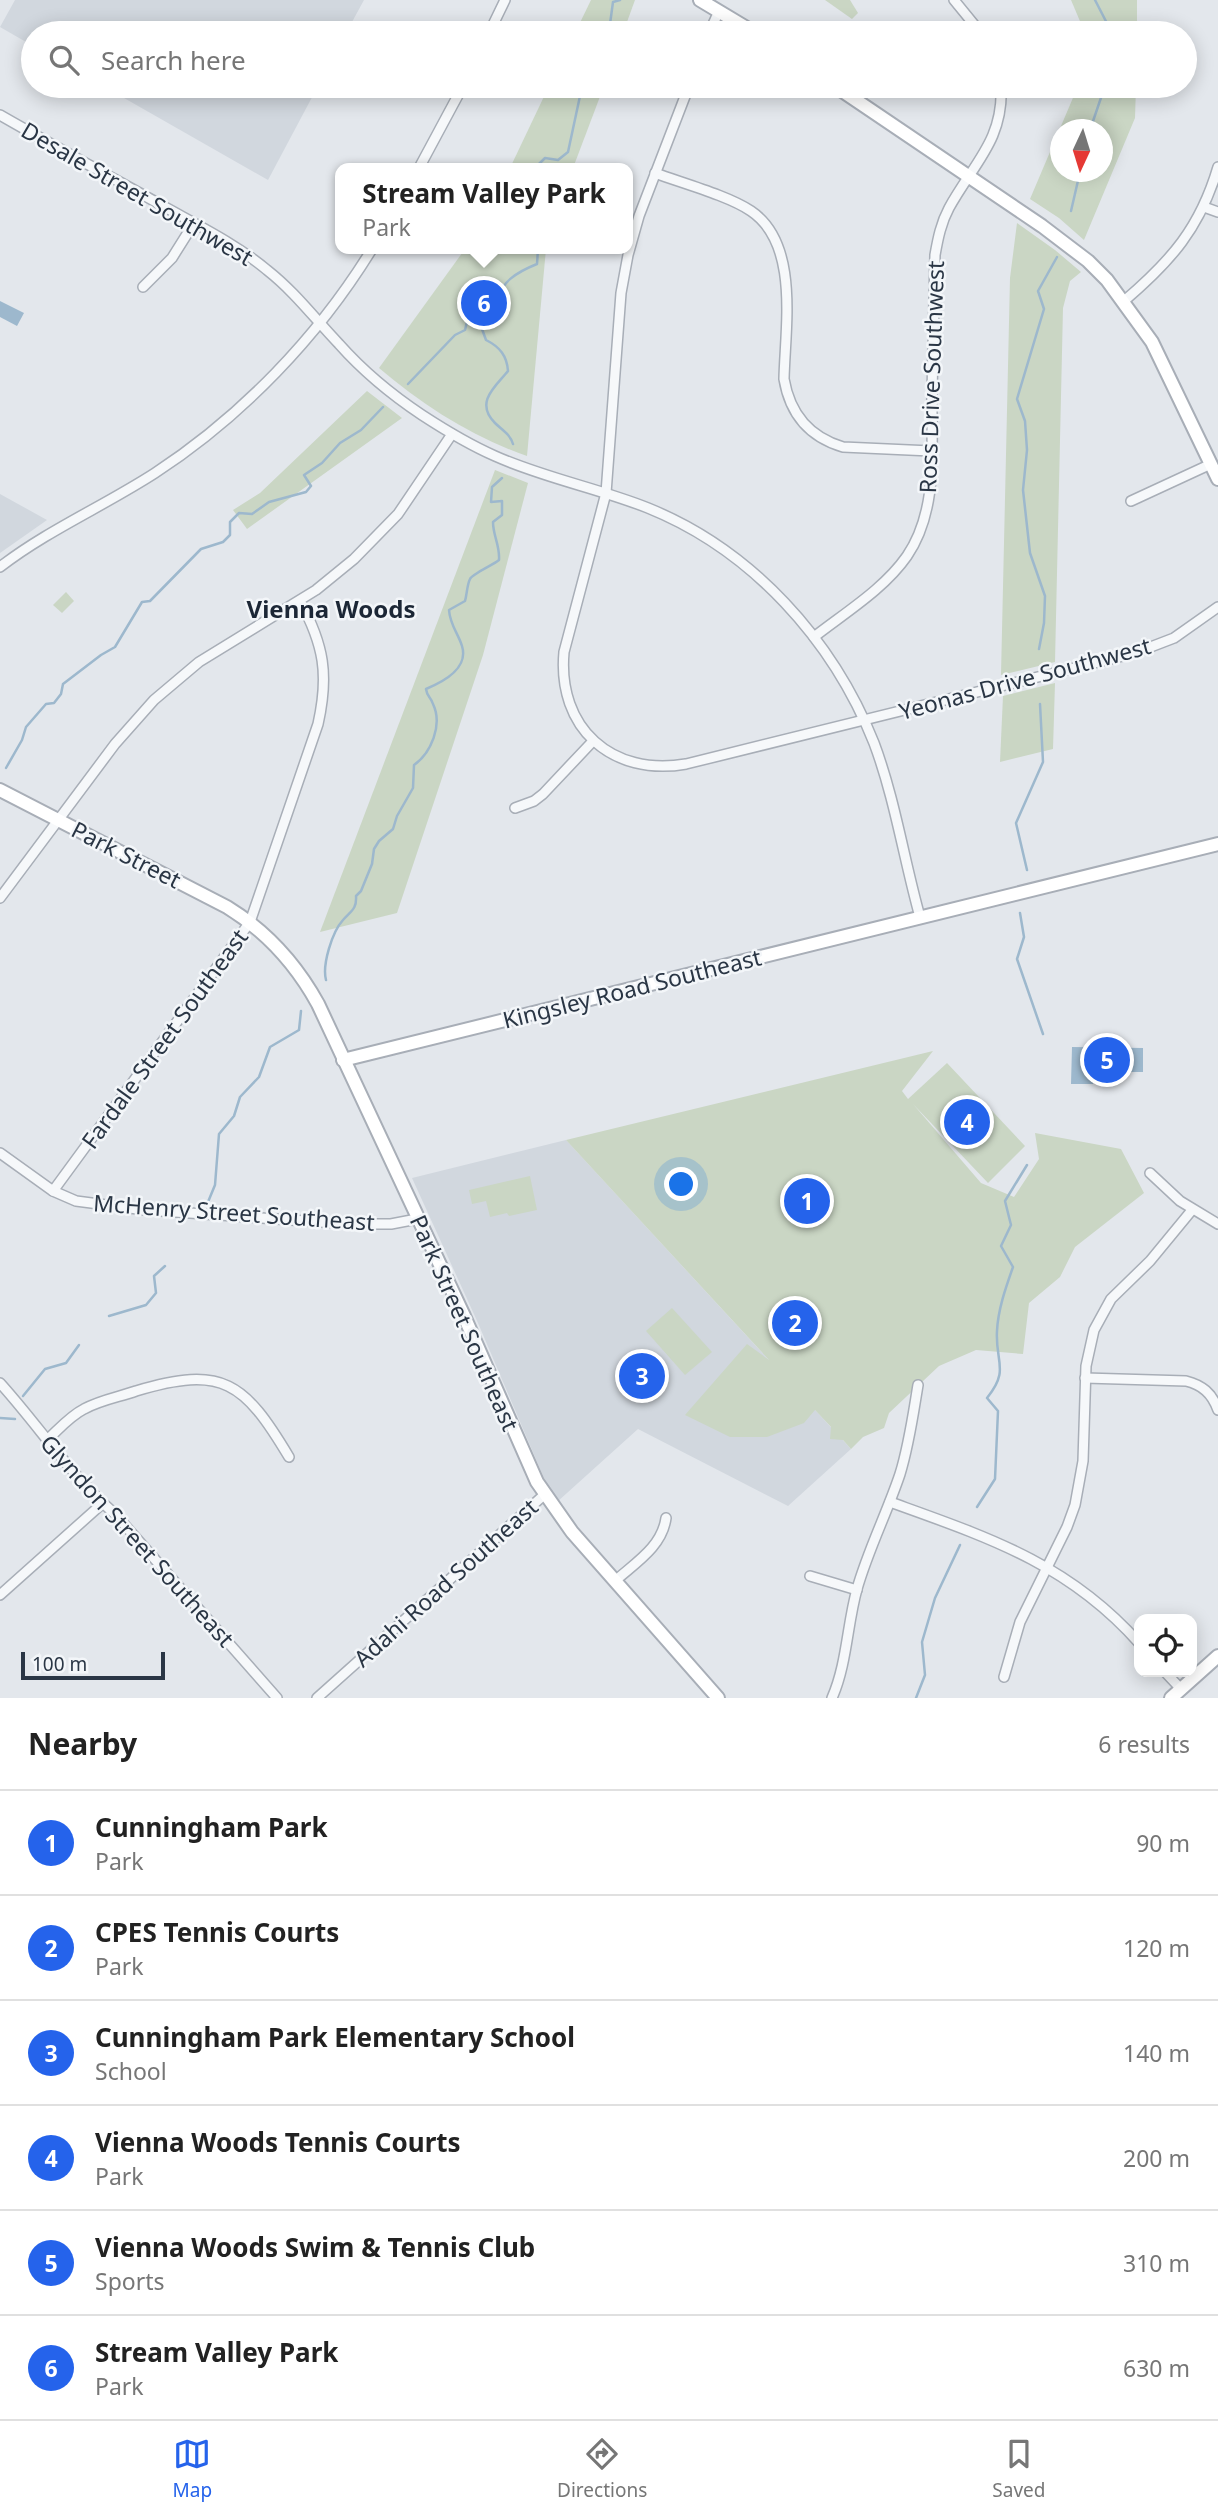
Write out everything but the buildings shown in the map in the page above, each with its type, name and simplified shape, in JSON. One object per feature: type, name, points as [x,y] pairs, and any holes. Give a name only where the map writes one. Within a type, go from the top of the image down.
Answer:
[{"type":"street","points":[[495,21],[505,0]]},
{"type":"street","points":[[700,0],[735,21]]},
{"type":"street","points":[[954,0],[971,21]]},
{"type":"street","points":[[714,21],[719,11]]},
{"type":"street","points":[[422,163],[457,98]]},
{"type":"street","points":[[633,236],[684,98]]},
{"type":"street","points":[[853,98],[1066,243],[1088,261],[1124,301],[1152,342],[1218,479]]},
{"type":"street","name":"Ross Drive Southwest","points":[[814,637],[885,581],[908,555],[917,538],[928,503],[935,255],[943,222],[994,135],[1001,98]]},
{"type":"street","name":"Desale Street Southwest","points":[[0,116],[231,244],[266,269],[302,302],[348,354],[376,379],[403,402],[452,434],[506,460],[606,493],[671,519],[721,548],[770,588],[814,637],[848,688],[863,720],[884,774],[920,918]]},
{"type":"street","points":[[1124,301],[1168,261],[1193,229],[1218,167]]},
{"type":"street","points":[[655,173],[741,205],[761,219],[776,240],[785,268],[786,393],[797,416],[810,430],[830,443],[843,447],[931,451]]},
{"type":"street","points":[[1204,207],[1218,212]]},
{"type":"street","points":[[143,288],[172,258],[194,223]]},
{"type":"street","points":[[0,567],[52,531],[133,487],[199,441],[269,380],[320,323],[368,254]]},
{"type":"street","points":[[515,808],[534,801],[543,794],[593,741],[572,711],[566,696],[562,667],[606,493],[621,293],[629,254]]},
{"type":"street","points":[[0,898],[115,744],[155,700],[199,662],[300,601],[354,559],[380,534],[410,498],[452,434]]},
{"type":"street","points":[[1131,501],[1211,464]]},
{"type":"street","name":"Fardale Street Southeast","points":[[53,1191],[250,922],[323,705],[322,651],[314,625],[300,601]]},
{"type":"street","name":"Yeonas Drive Southwest","points":[[593,741],[624,761],[671,767],[1135,653],[1174,638],[1218,607]]},
{"type":"street","name":"Park Street","points":[[0,790],[202,893],[250,922]]},
{"type":"street","name":"Kingsley Road Southeast","points":[[343,1060],[1218,844]]},
{"type":"street","name":"Park Street Southeast","points":[[250,922],[284,954],[318,1004],[464,1316],[523,1454],[544,1495],[572,1532],[718,1698]]},
{"type":"street","name":"McHenry Street Southeast","points":[[0,1153],[53,1191],[76,1201],[158,1211],[382,1225],[417,1219]]},
{"type":"street","points":[[1150,1173],[1192,1210],[1218,1224]]},
{"type":"street","points":[[1004,1677],[1020,1622],[1068,1527],[1081,1482],[1088,1348],[1102,1314],[1122,1286],[1150,1261],[1192,1210]]},
{"type":"street","points":[[1085,1378],[1195,1383],[1209,1393],[1218,1410]]},
{"type":"street","points":[[47,1440],[86,1408],[178,1380],[206,1380],[227,1386],[255,1405],[289,1457]]},
{"type":"street","name":"Glyndon Street Southeast","points":[[0,1383],[47,1440],[277,1698]]},
{"type":"street","points":[[832,1698],[841,1671],[857,1590],[890,1502],[908,1441],[918,1385]]},
{"type":"street","name":"Adahi Road Southeast","points":[[317,1698],[544,1495]]},
{"type":"street","points":[[890,1502],[994,1540],[1046,1566],[1086,1593],[1134,1638]]},
{"type":"street","points":[[0,1595],[103,1503]]},
{"type":"street","points":[[615,1581],[655,1545],[661,1537],[666,1518]]},
{"type":"street","points":[[810,1576],[857,1590]]},
{"type":"street","points":[[1171,1698],[1218,1656]]},
{"type":"street","points":[[1170,1677],[1181,1689]]},
{"type":"shaded area","points":[[15,0],[364,0],[353,21],[21,21],[21,39],[0,27]]},
{"type":"shaded area","points":[[124,98],[312,98],[268,180]]},
{"type":"shaded area","points":[[0,494],[47,520],[0,553]]},
{"type":"shaded area","points":[[566,1140],[851,1449],[788,1506],[638,1429],[557,1502],[552,1497],[478,1323],[412,1178]]},
{"type":"green space","points":[[591,0],[635,0],[627,21],[581,21]]},
{"type":"green space","points":[[825,0],[850,0],[858,13],[852,19]]},
{"type":"green space","points":[[1071,0],[1137,0],[1137,21],[1080,21]]},
{"type":"green space","points":[[543,98],[599,98],[575,163],[512,163]]},
{"type":"green space","points":[[1073,98],[1136,98],[1135,118],[1113,171],[1113,119],[1064,119]]},
{"type":"green space","points":[[1050,152],[1050,182],[1108,182],[1084,240],[1059,218],[1030,199]]},
{"type":"green space","points":[[1017,223],[1081,272],[1070,281],[1063,308],[1055,662],[1001,675],[1010,278]]},
{"type":"green space","points":[[461,254],[546,254],[527,456],[487,440],[449,419],[379,368]]},
{"type":"green space","points":[[367,391],[402,418],[247,529],[233,510],[260,493]]},
{"type":"green space","points":[[495,470],[528,483],[483,655],[397,913],[320,932]]},
{"type":"green space","points":[[66,592],[74,601],[62,613],[53,605]]},
{"type":"green space","points":[[1055,683],[1053,749],[1000,762],[1003,696]]},
{"type":"green space","points":[[933,1051],[902,1091],[908,1099],[947,1063],[1025,1146],[988,1183],[913,1104],[981,1183],[1014,1197],[1039,1159],[1035,1133],[1121,1149],[1144,1193],[1075,1247],[1060,1277],[1029,1303],[1023,1354],[976,1350],[939,1366],[889,1413],[884,1428],[863,1437],[851,1449],[843,1440],[830,1439],[831,1427],[815,1410],[804,1423],[767,1437],[730,1437],[685,1415],[747,1344],[769,1360],[566,1140]]},
{"type":"green space","points":[[530,1176],[537,1210],[490,1217],[486,1201],[472,1204],[469,1190]]},
{"type":"green space","points":[[672,1308],[712,1352],[685,1375],[646,1331]]},
{"type":"water","points":[[0,301],[24,313],[17,326],[0,317]]},
{"type":"water","points":[[1072,1047],[1143,1048],[1143,1072],[1094,1072],[1093,1084],[1071,1084]]},
{"type":"waterway","points":[[610,21],[613,2],[620,0]]},
{"type":"waterway","points":[[1095,0],[1106,21]]},
{"type":"waterway","points":[[540,163],[545,158],[558,160],[568,152],[580,98]]},
{"type":"waterway","points":[[1094,119],[1101,98]]},
{"type":"waterway","points":[[1071,211],[1078,182]]},
{"type":"waterway","points":[[513,444],[486,408],[489,395],[508,371],[502,352],[486,340],[482,329],[503,303],[501,296],[505,284],[517,274],[537,264],[538,254]]},
{"type":"waterway","points":[[1039,649],[1045,596],[1030,553],[1023,490],[1027,450],[1025,421],[1017,399],[1044,309],[1038,291],[1057,257]]},
{"type":"waterway","points":[[408,384],[455,335],[465,330],[469,313],[481,310],[493,314]]},
{"type":"waterway","points":[[6,768],[22,740],[26,727],[46,704],[54,703],[61,694],[63,684],[115,647],[142,602],[150,601],[201,549],[223,542],[230,535],[230,522],[239,513],[252,514],[269,502],[306,492],[311,486],[304,475],[322,463],[340,443],[361,430],[383,407]]},
{"type":"waterway","points":[[326,980],[327,958],[335,932],[354,907],[356,896],[361,891],[372,864],[374,849],[393,829],[397,816],[413,788],[414,765],[426,753],[434,738],[436,712],[426,689],[453,674],[462,661],[462,646],[449,610],[465,601],[470,579],[499,560],[493,522],[502,515],[502,501],[491,502],[492,487],[502,478]]},
{"type":"waterway","points":[[1027,870],[1016,823],[1043,762],[1040,704]]},
{"type":"waterway","points":[[1020,913],[1024,937],[1017,959],[1043,1034]]},
{"type":"waterway","points":[[208,1202],[215,1185],[219,1134],[234,1116],[240,1097],[259,1077],[270,1047],[299,1030],[301,1011]]},
{"type":"waterway","points":[[977,1507],[995,1479],[998,1411],[987,1398],[1000,1373],[998,1323],[1013,1267],[1001,1246],[1011,1225],[1005,1201],[1027,1165]]},
{"type":"waterway","points":[[109,1316],[146,1305],[156,1293],[154,1276],[165,1266]]},
{"type":"waterway","points":[[23,1396],[45,1369],[66,1363],[79,1345]]},
{"type":"waterway","points":[[0,1418],[15,1419]]},
{"type":"waterway","points":[[916,1698],[925,1675],[922,1642],[935,1598],[960,1545]]},
{"type":"place","name":"Stream Valley Park","points":[[484,303]]},
{"type":"place","name":"Vienna Woods Swim & Tennis Club","points":[[1107,1060]]},
{"type":"place","name":"Vienna Woods Tennis Courts","points":[[967,1122]]},
{"type":"place","name":"Cunningham Park","points":[[807,1201]]},
{"type":"place","name":"CPES Tennis Courts","points":[[795,1323]]},
{"type":"place","name":"Cunningham Park Elementary School","points":[[642,1376]]},
{"type":"district","name":"Vienna Woods","points":[[331,610]]}]
